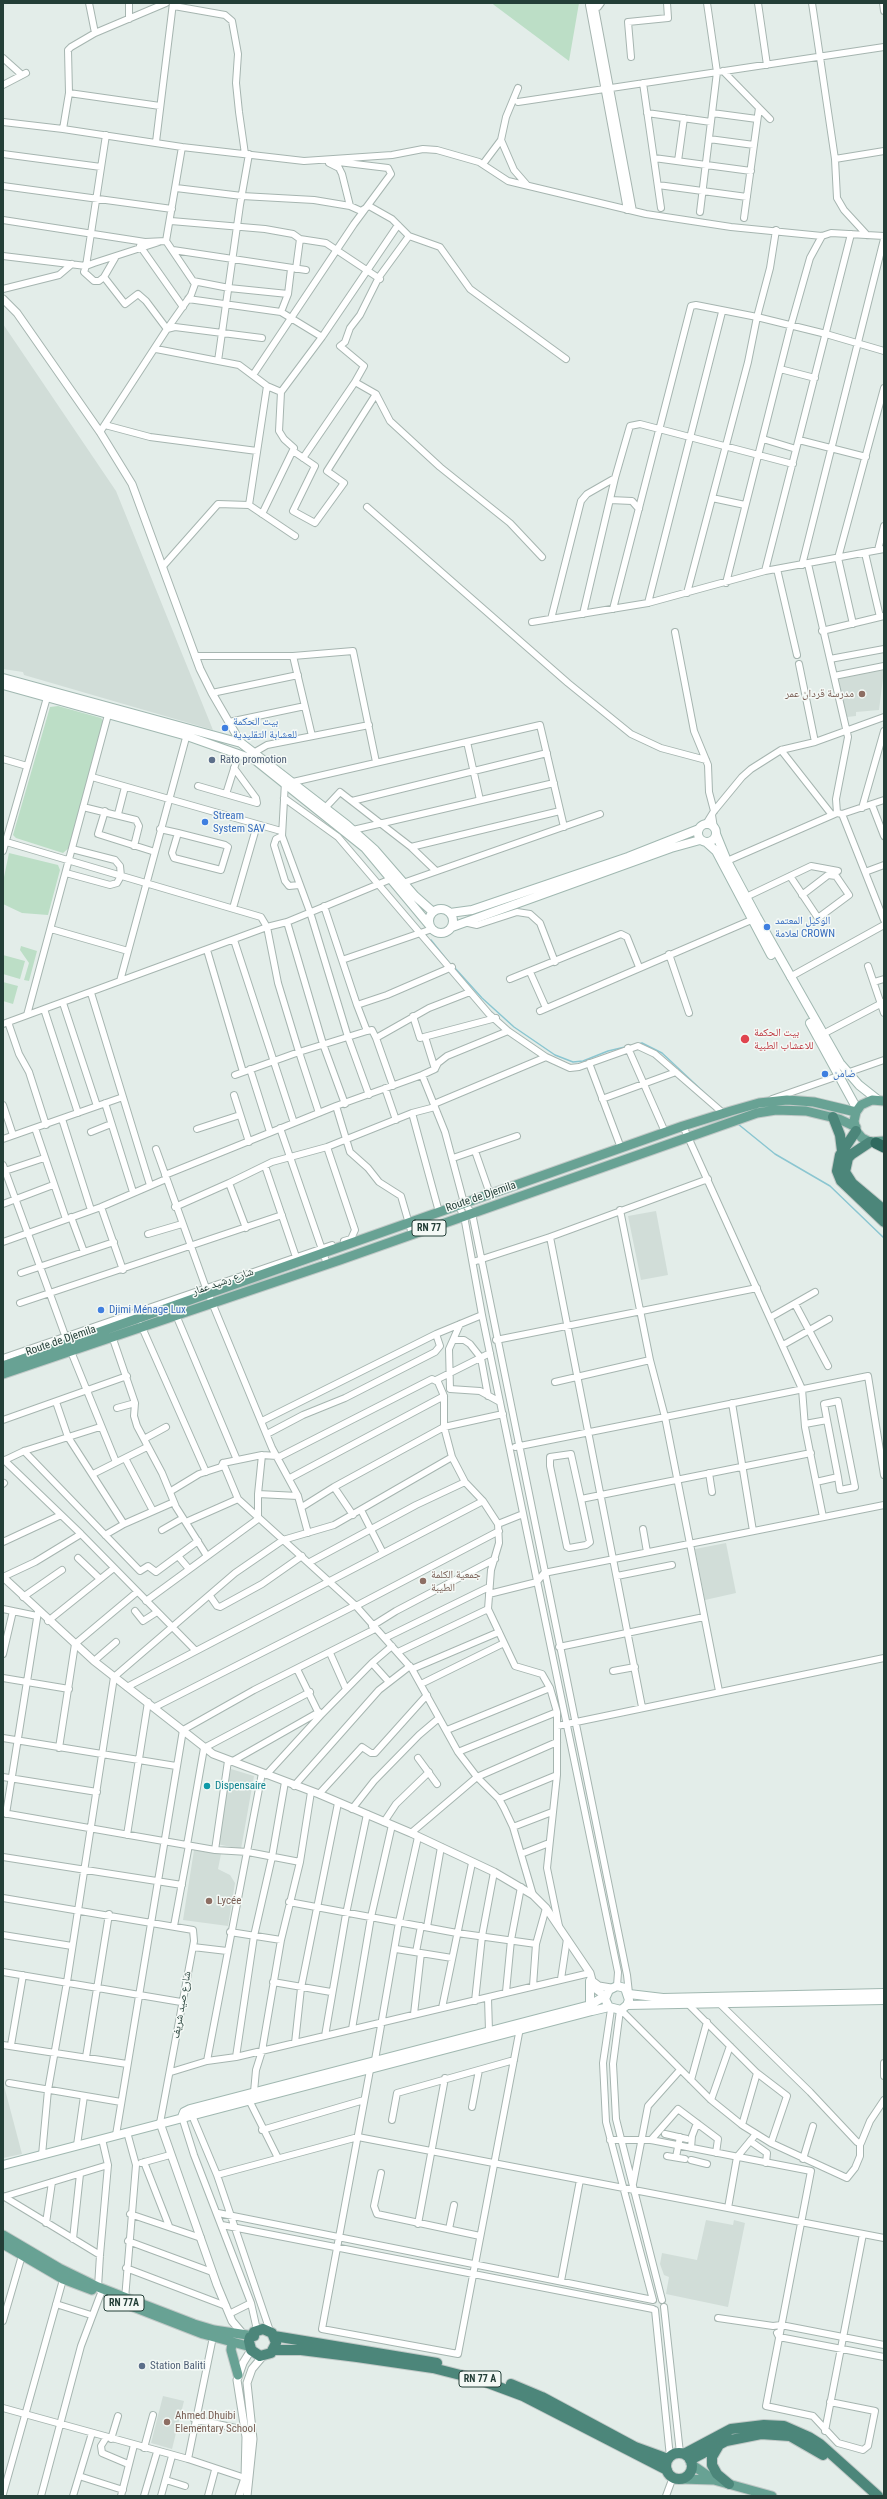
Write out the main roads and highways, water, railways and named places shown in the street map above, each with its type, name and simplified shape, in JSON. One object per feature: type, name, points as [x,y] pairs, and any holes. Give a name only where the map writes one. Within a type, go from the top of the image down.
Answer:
[{"type":"highway","points":[[833,1117],[840,1134],[842,1151]]},
{"type":"highway","points":[[856,1129],[842,1151],[837,1171],[840,1181],[884,1222]]},
{"type":"highway","points":[[879,1143],[852,1154],[848,1158],[845,1172],[856,1186],[884,1210]]},
{"type":"highway","points":[[272,2334],[276,2343],[274,2350],[263,2356],[251,2349],[249,2341],[250,2337],[256,2333],[272,2334],[304,2342],[405,2356],[472,2370],[532,2393],[635,2447],[669,2458],[686,2458],[720,2444],[746,2436],[761,2434],[790,2436],[817,2450],[868,2496]]},
{"type":"highway","name":"RN 77 A","points":[[274,2350],[302,2350],[433,2368],[480,2380],[522,2396],[673,2475]]},
{"type":"highway","points":[[686,2458],[731,2429],[764,2425],[784,2426],[809,2437],[820,2444],[878,2496]]},
{"type":"highway","points":[[720,2444],[712,2457],[712,2465],[717,2474],[729,2484]]},
{"type":"highway","points":[[669,2458],[673,2475],[690,2472],[686,2458]]},
{"type":"main road","points":[[3,678],[48,694]]},
{"type":"main road","points":[[3,685],[48,694],[188,733],[242,743],[375,850],[403,883],[433,912]]},
{"type":"main road","points":[[188,733],[238,756],[258,757]]},
{"type":"main road","points":[[227,752],[231,740]]},
{"type":"main road","points":[[238,756],[242,743]]},
{"type":"main road","points":[[289,782],[326,807],[348,828],[431,928],[443,933],[464,922],[671,848],[714,839],[709,829]]},
{"type":"main road","points":[[431,928],[429,919],[433,912],[442,909],[450,913],[472,910],[709,829]]},
{"type":"main road","points":[[709,829],[698,835],[716,851],[844,1074],[883,1101]]},
{"type":"main road","points":[[709,829],[746,897],[754,919],[790,977],[844,1074],[856,1110],[854,1121],[856,1129]]},
{"type":"main road","points":[[450,913],[453,921],[452,927]]},
{"type":"main road","points":[[3,1366],[68,1343],[139,1323],[322,1250],[410,1222],[665,1132],[759,1103],[798,1101],[856,1110]]},
{"type":"main road","points":[[856,1110],[866,1101],[883,1101]]},
{"type":"main road","name":"Route de Djemila","points":[[3,1374],[68,1343],[112,1336],[139,1323],[176,1315],[209,1295],[327,1264],[757,1113],[776,1110],[806,1111],[833,1117],[856,1129],[862,1138],[879,1143]]},
{"type":"main road","points":[[590,1978],[590,2005]]},
{"type":"main road","points":[[3,2165],[182,2117],[184,2112],[191,2112],[249,2100],[370,2070],[590,2005],[605,1996],[614,1987],[622,1987],[629,1993],[663,1998],[872,1997],[884,2000]]},
{"type":"main road","points":[[623,2008],[629,1993]]},
{"type":"main road","points":[[191,2112],[254,2092],[489,2031],[610,2008],[872,1997],[884,1993]]},
{"type":"main road","points":[[605,1996],[610,2008]]},
{"type":"main road","points":[[3,2235],[23,2252]]},
{"type":"main road","name":"RN 77A","points":[[3,2244],[23,2252],[64,2275],[99,2290],[213,2338],[232,2342],[251,2349]]},
{"type":"main road","points":[[124,2300],[194,2324],[229,2332],[243,2334],[256,2333]]},
{"type":"main road","points":[[232,2342],[231,2350],[238,2375]]},
{"type":"main road","points":[[686,2458],[714,2480]]},
{"type":"main road","points":[[673,2475],[714,2480],[772,2496]]},
{"type":"waterway","points":[[431,940],[451,965]]},
{"type":"waterway","points":[[454,967],[482,998],[514,1027],[555,1055],[573,1062],[583,1061],[608,1051],[642,1043],[662,1053],[710,1098]]},
{"type":"waterway","points":[[738,1124],[775,1154],[830,1186],[884,1238]]},
{"type":"place","name":"مدرسة قردان عمر","points":[[862,694]]},
{"type":"place","name":"بيت الحكمة للعشابة التقليدية","points":[[225,728]]},
{"type":"place","name":"Rato promotion","points":[[212,760]]},
{"type":"place","name":"Stream System SAV","points":[[205,822]]},
{"type":"place","name":"الوكيل المعتمد لعلامة CROWN","points":[[767,927]]},
{"type":"place","name":"بيت الحكمة للاعشاب الطبية","points":[[745,1039]]},
{"type":"place","name":"ضامن","points":[[825,1074]]},
{"type":"place","name":"Djimi Ménage Lux","points":[[101,1310]]},
{"type":"place","name":"جمعية الكلمة الطيبة","points":[[423,1581]]},
{"type":"place","name":"Dispensaire","points":[[207,1786]]},
{"type":"place","name":"Lycée","points":[[209,1901]]},
{"type":"place","name":"Station Baliti","points":[[142,2366]]},
{"type":"place","name":"Ahmed Dhuibi Elementary School","points":[[167,2422]]}]
